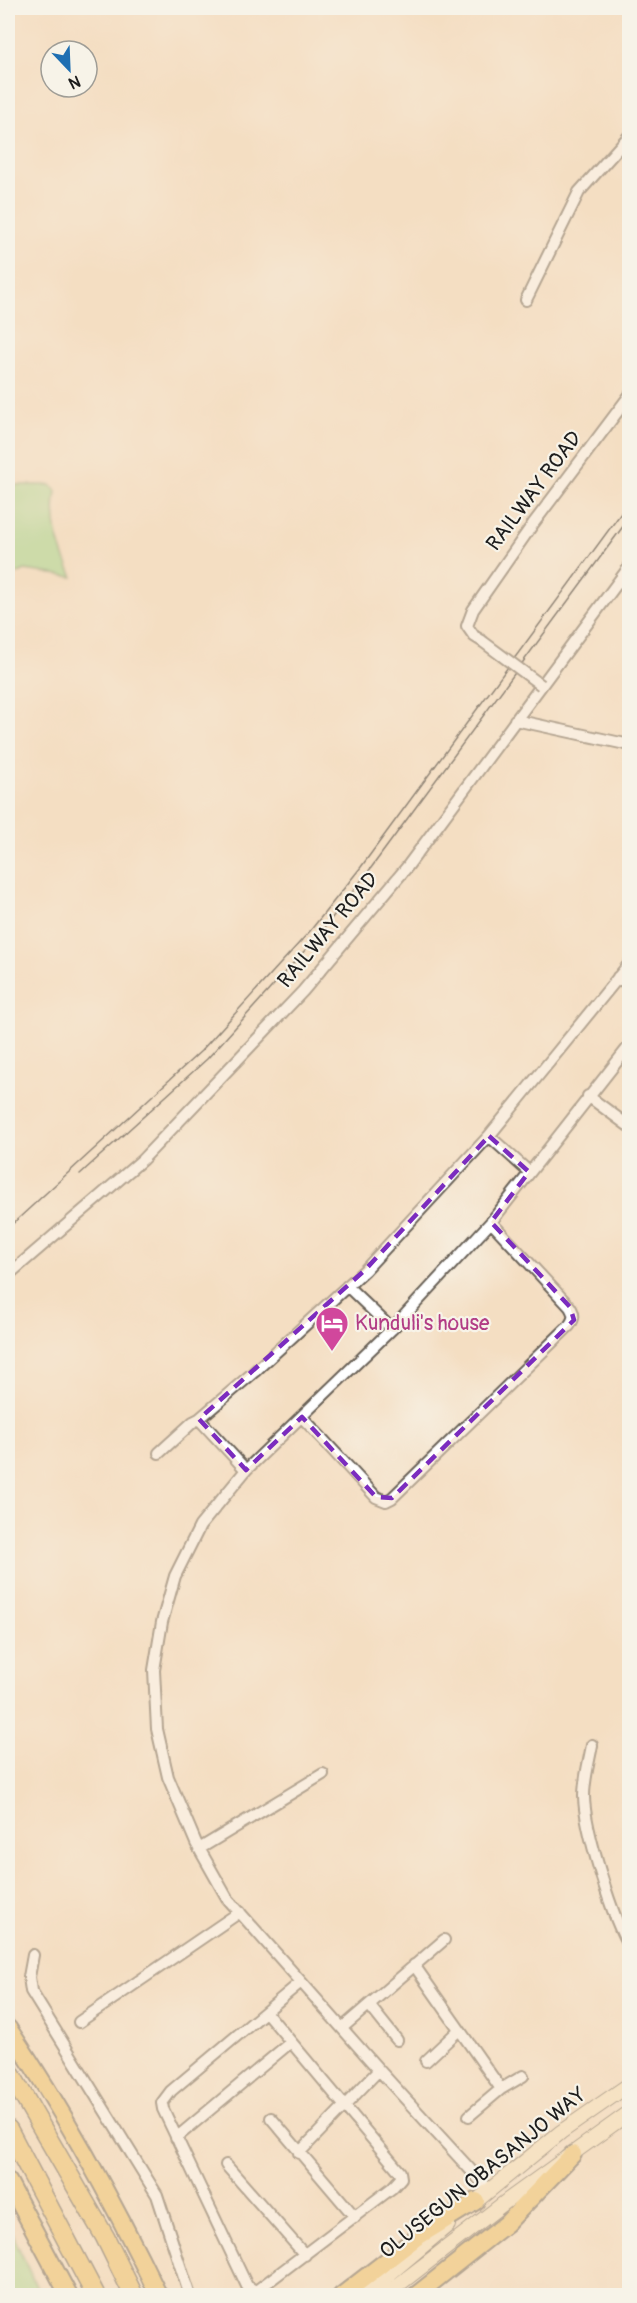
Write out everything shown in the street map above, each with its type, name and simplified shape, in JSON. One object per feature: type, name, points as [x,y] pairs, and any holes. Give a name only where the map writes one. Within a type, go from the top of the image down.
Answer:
[{"type":"highway","points":[[8,2028],[46,2085],[129,2234],[159,2295]]},
{"type":"highway","points":[[8,2069],[105,2236],[134,2295]]},
{"type":"highway","points":[[8,2129],[96,2295]]},
{"type":"highway","points":[[415,2295],[506,2224],[573,2154]]},
{"type":"highway","points":[[8,2181],[69,2295]]},
{"type":"highway","points":[[341,2295],[416,2238],[476,2201]]},
{"type":"main road","name":"OLUSEGUN OBASANJO WAY","points":[[363,2295],[561,2132],[630,2084]]},
{"type":"main road","name":"OLUSEGUN OBASANJO WAY","points":[[384,2295],[508,2200],[630,2112]]},
{"type":"street","points":[[526,300],[579,192],[630,135]]},
{"type":"street","name":"RAILWAY ROAD","points":[[541,685],[474,636],[467,626],[473,610],[533,524],[630,395]]},
{"type":"street","name":"RAILWAY ROAD","points":[[8,1275],[142,1160],[303,991],[407,867],[630,566]]},
{"type":"street","points":[[515,720],[630,745]]},
{"type":"street","points":[[159,1453],[254,1372],[365,1270],[489,1136],[630,963]]},
{"type":"street","points":[[618,977],[630,986]]},
{"type":"street","points":[[489,2190],[227,1898],[199,1849],[168,1777],[156,1729],[154,1670],[162,1622],[175,1576],[201,1526],[246,1470],[392,1329],[491,1222],[630,1045]]},
{"type":"street","points":[[588,1096],[630,1127]]},
{"type":"street","points":[[489,1136],[530,1172]]},
{"type":"street","points":[[302,1417],[376,1497],[386,1501],[392,1498],[569,1326],[574,1320],[574,1313],[491,1222]]},
{"type":"street","points":[[347,1286],[392,1329]]},
{"type":"street","points":[[199,1419],[246,1470]]},
{"type":"street","points":[[592,1745],[584,1794],[585,1818],[619,1928],[630,1947]]},
{"type":"street","points":[[199,1849],[323,1774]]},
{"type":"street","points":[[79,2022],[240,1912]]},
{"type":"street","points":[[342,2028],[444,1940]]},
{"type":"street","points":[[33,1955],[29,1977],[31,1991],[158,2195],[190,2295]]},
{"type":"street","points":[[414,1965],[501,2090]]},
{"type":"street","points":[[266,2012],[400,2172],[401,2178],[392,2188],[355,2217],[261,2289],[256,2290],[247,2286],[176,2138],[163,2109],[164,2097],[301,1982]]},
{"type":"street","points":[[369,2005],[397,2040]]},
{"type":"street","points":[[426,2061],[459,2030]]},
{"type":"street","points":[[176,2138],[291,2042]]},
{"type":"street","points":[[299,2152],[379,2070]]},
{"type":"street","points":[[469,2116],[501,2090],[523,2076]]},
{"type":"street","points":[[271,2118],[355,2217]]},
{"type":"street","points":[[226,2165],[304,2256]]},
{"type":"highlighted area","points":[[489,1136],[529,1172],[491,1222],[570,1307],[574,1320],[392,1498],[376,1497],[302,1417],[246,1470],[199,1419],[365,1270]]},
{"type":"green space","points":[[8,485],[51,485],[56,491],[54,513],[57,535],[73,577],[25,570],[8,578]]},
{"type":"green space","points":[[8,2224],[40,2295],[8,2295]]},
{"type":"tram line","points":[[8,1228],[201,1051],[310,931],[361,867],[630,501]]},
{"type":"tram line","points":[[80,1174],[207,1059],[316,938],[368,872],[630,517]]},
{"type":"place","name":"Kunduli's house","points":[[332,1352]]}]
